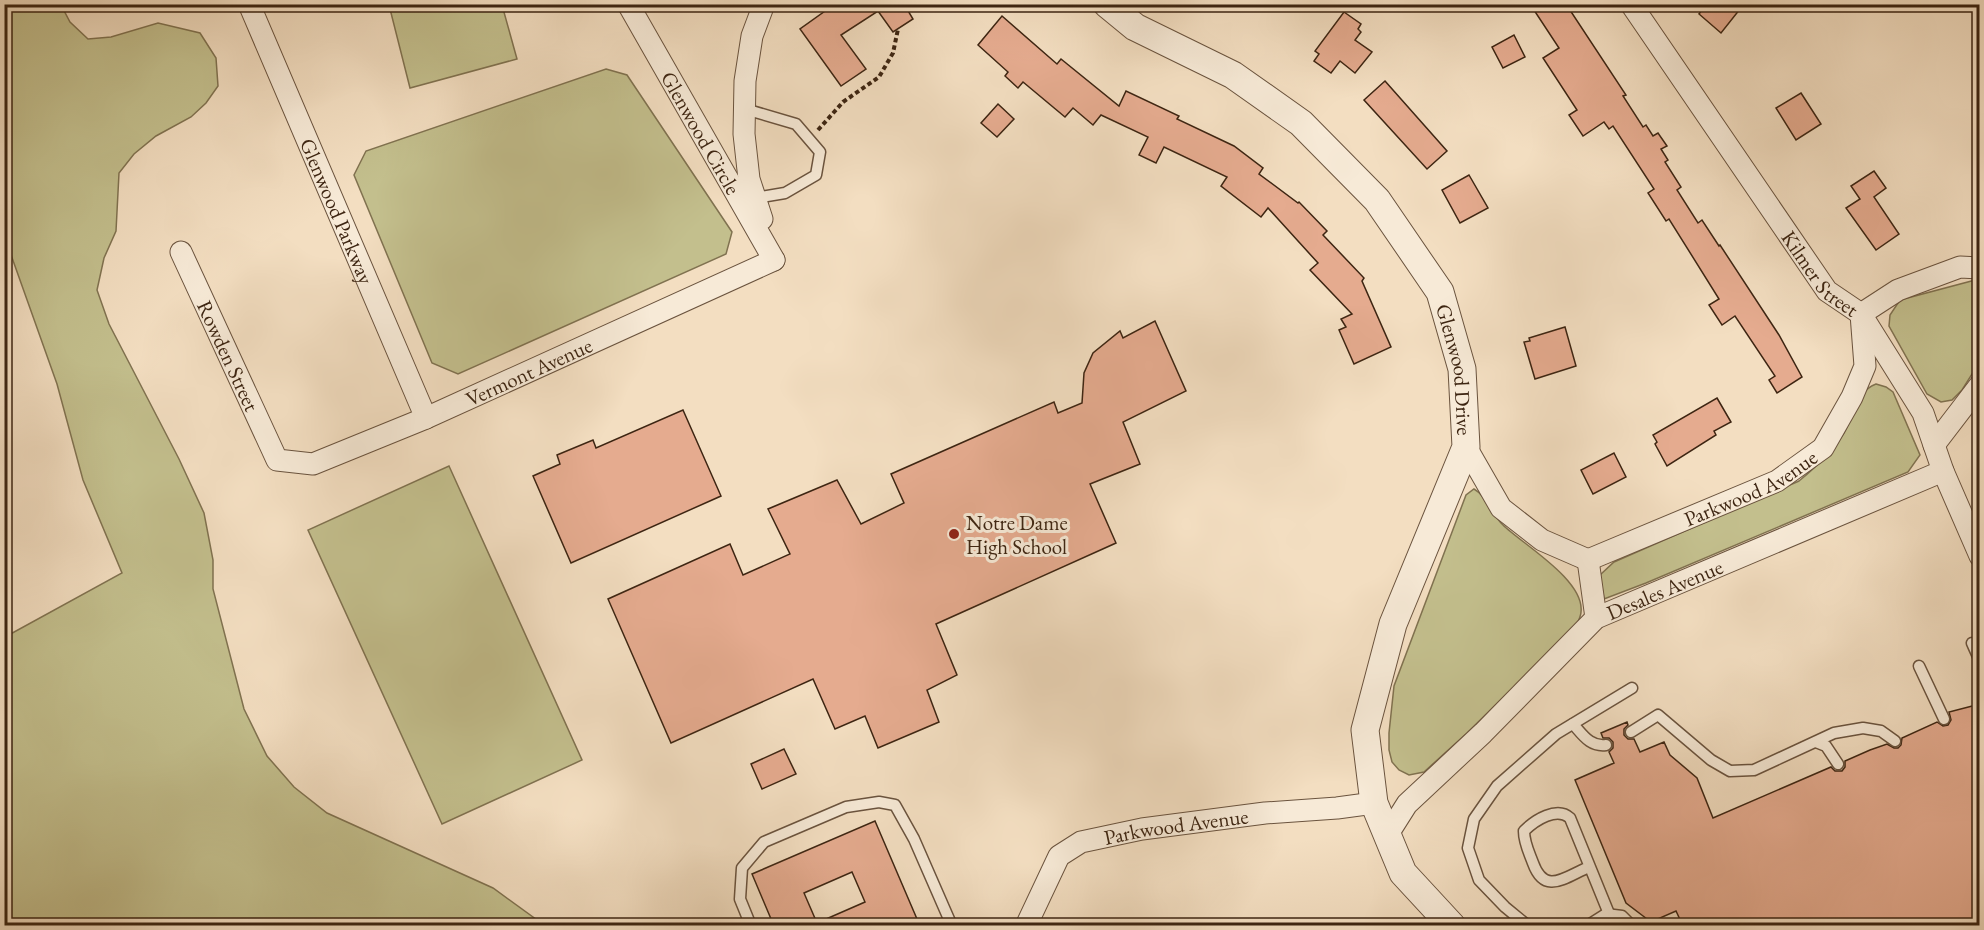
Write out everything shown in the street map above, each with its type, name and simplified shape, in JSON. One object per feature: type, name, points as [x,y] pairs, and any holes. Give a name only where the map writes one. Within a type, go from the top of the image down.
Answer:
[{"type":"street","name":"Glenwood Parkway","points":[[249,4],[426,418]]},
{"type":"street","name":"Glenwood Circle","points":[[628,4],[774,260]]},
{"type":"street","points":[[764,4],[752,36],[746,81],[744,134],[749,179],[774,260]]},
{"type":"street","name":"Glenwood Drive","points":[[1107,4],[1135,27],[1233,75],[1301,123],[1377,200],[1440,292],[1462,369],[1466,447],[1393,624],[1365,730],[1374,803],[1403,873],[1452,926]]},
{"type":"street","name":"Kilmer Street","points":[[1631,4],[1827,291],[1861,314],[1923,413],[1943,471],[1973,523],[1980,556]]},
{"type":"street","name":"Rowden Street","points":[[181,252],[278,460]]},
{"type":"street","name":"Vermont Avenue","points":[[278,460],[313,464],[426,418],[774,260]]},
{"type":"street","points":[[1861,314],[1898,290],[1960,267],[1980,267]]},
{"type":"street","name":"Parkwood Avenue","points":[[1588,560],[1777,481],[1823,448],[1851,398],[1865,366],[1861,314]]},
{"type":"street","points":[[1934,445],[1980,385]]},
{"type":"street","points":[[1466,447],[1501,507],[1542,540],[1588,560],[1596,618]]},
{"type":"street","name":"Desales Avenue","points":[[1388,834],[1407,804],[1483,733],[1596,618],[1943,471]]},
{"type":"street","name":"Parkwood Avenue","points":[[1026,926],[1059,856],[1081,843],[1142,829],[1265,813],[1374,803]]},
{"type":"lane","points":[[745,109],[796,124],[820,152],[816,175],[785,193],[755,198]]},
{"type":"lane","points":[[1972,643],[1980,661]]},
{"type":"lane","points":[[1919,666],[1944,719]]},
{"type":"lane","points":[[1528,926],[1505,907],[1479,880],[1468,848],[1474,819],[1497,786],[1556,734],[1632,688]]},
{"type":"lane","points":[[1631,732],[1658,715],[1711,760],[1730,771],[1754,770],[1834,734],[1863,728],[1881,731],[1895,741]]},
{"type":"lane","points":[[1573,724],[1589,742],[1598,746],[1606,745]]},
{"type":"lane","points":[[1816,742],[1826,746],[1838,764]]},
{"type":"lane","points":[[751,926],[740,899],[742,868],[764,842],[846,807],[879,802],[895,805],[914,839],[952,926]]},
{"type":"lane","points":[[1589,867],[1551,883],[1543,881],[1537,874],[1524,840],[1524,831],[1531,824],[1558,812],[1570,818],[1614,926]]},
{"type":"lane","points":[[1587,926],[1608,914],[1622,916],[1632,926]]},
{"type":"path","points":[[809,140],[843,102],[879,76],[893,53],[898,29]]},
{"type":"shaded area","points":[[5,4],[61,5],[70,22],[88,39],[111,37],[158,23],[200,33],[216,58],[218,86],[206,103],[191,117],[156,136],[134,154],[119,173],[116,231],[104,258],[97,290],[109,324],[179,459],[204,513],[213,560],[213,589],[244,709],[267,756],[294,787],[327,813],[493,888],[544,925],[5,925],[5,637],[122,573],[83,480],[57,384],[5,238]]},
{"type":"shaded area","points":[[389,5],[502,5],[517,59],[410,88]]},
{"type":"shaded area","points":[[606,69],[627,75],[732,232],[726,254],[458,374],[432,363],[354,175],[366,151]]},
{"type":"shaded area","points":[[1979,279],[1979,363],[1962,390],[1952,400],[1941,402],[1927,394],[1889,326],[1890,315],[1900,300]]},
{"type":"shaded area","points":[[1876,384],[1893,392],[1920,455],[1908,472],[1604,599],[1600,575],[1614,562],[1799,481],[1834,447],[1844,433],[1864,392]]},
{"type":"shaded area","points":[[449,466],[582,760],[442,824],[308,530]]},
{"type":"shaded area","points":[[1474,489],[1479,492],[1503,525],[1563,575],[1580,600],[1581,615],[1577,625],[1467,733],[1424,772],[1409,775],[1399,770],[1392,762],[1389,750],[1394,686],[1466,495]]},
{"type":"building","points":[[835,4],[904,4],[913,19],[893,32],[878,11],[841,35],[866,69],[841,86],[800,29]]},
{"type":"building","points":[[1530,4],[1566,4],[1626,95],[1623,96],[1643,127],[1646,125],[1653,136],[1658,133],[1667,146],[1661,149],[1668,160],[1665,162],[1681,187],[1677,190],[1698,223],[1702,220],[1720,245],[1779,335],[1802,377],[1777,393],[1769,380],[1775,376],[1735,316],[1722,325],[1709,305],[1719,299],[1669,219],[1666,221],[1648,193],[1654,189],[1613,126],[1609,129],[1604,122],[1583,136],[1569,115],[1577,110],[1543,58],[1559,48]]},
{"type":"building","points":[[1706,4],[1744,4],[1721,33],[1699,14]]},
{"type":"building","points":[[1344,12],[1361,24],[1358,29],[1361,32],[1355,40],[1372,52],[1355,73],[1340,61],[1331,73],[1314,61],[1319,54],[1315,51]]},
{"type":"building","points":[[1002,16],[1057,64],[1061,59],[1119,106],[1126,91],[1179,116],[1177,119],[1234,146],[1263,168],[1259,174],[1299,202],[1327,231],[1323,235],[1364,278],[1362,281],[1391,347],[1354,364],[1339,330],[1346,327],[1341,319],[1352,314],[1310,270],[1318,263],[1268,208],[1261,217],[1221,186],[1227,177],[1164,147],[1156,163],[1139,155],[1148,137],[1101,115],[1093,125],[1073,108],[1065,117],[1023,82],[1018,88],[1005,76],[1008,72],[978,45]]},
{"type":"building","points":[[1514,35],[1525,57],[1503,68],[1492,47]]},
{"type":"building","points":[[1385,81],[1447,151],[1427,169],[1364,100]]},
{"type":"building","points":[[1801,93],[1821,124],[1796,140],[1776,108]]},
{"type":"building","points":[[998,104],[1014,119],[997,137],[981,123]]},
{"type":"building","points":[[1874,171],[1886,188],[1874,197],[1899,234],[1876,250],[1846,208],[1860,199],[1851,186]]},
{"type":"building","points":[[1469,175],[1488,208],[1460,223],[1442,190]]},
{"type":"building","name":"Notre Dame High School","points":[[1155,321],[1186,391],[1123,422],[1140,464],[1090,484],[1116,543],[936,624],[957,675],[927,690],[939,722],[878,748],[865,716],[835,729],[813,679],[671,743],[608,599],[730,544],[743,575],[790,554],[768,509],[837,480],[861,524],[904,503],[891,474],[1054,402],[1058,413],[1082,403],[1084,373],[1093,353],[1120,331],[1123,338]]},
{"type":"building","points":[[1565,327],[1576,366],[1535,379],[1524,342],[1530,341],[1529,338]]},
{"type":"building","points":[[1717,398],[1731,422],[1714,431],[1716,435],[1667,466],[1655,444],[1657,442],[1653,435]]},
{"type":"building","points":[[683,410],[721,496],[571,563],[533,476],[560,464],[557,455],[593,440],[596,448]]},
{"type":"building","points":[[1614,453],[1626,477],[1593,494],[1581,470]]},
{"type":"building","points":[[1980,704],[1980,926],[1683,926],[1676,911],[1651,922],[1626,903],[1575,780],[1614,763],[1609,752],[1613,748],[1613,742],[1609,738],[1603,738],[1601,733],[1627,722],[1624,735],[1628,739],[1634,739],[1640,752],[1664,742],[1670,755],[1697,778],[1713,818],[1831,767],[1835,771],[1842,771],[1845,761],[1870,750],[1887,744],[1898,748],[1902,738],[1937,722],[1943,726],[1948,725],[1951,720],[1949,712]]},
{"type":"building","points":[[784,749],[796,774],[762,789],[751,764]]},
{"type":"building","points":[[875,821],[920,926],[774,926],[752,874]],"holes":[[[852,872],[865,902],[817,923],[804,893]]]},
{"type":"place","name":"Notre Dame High School","points":[[954,534]]}]
